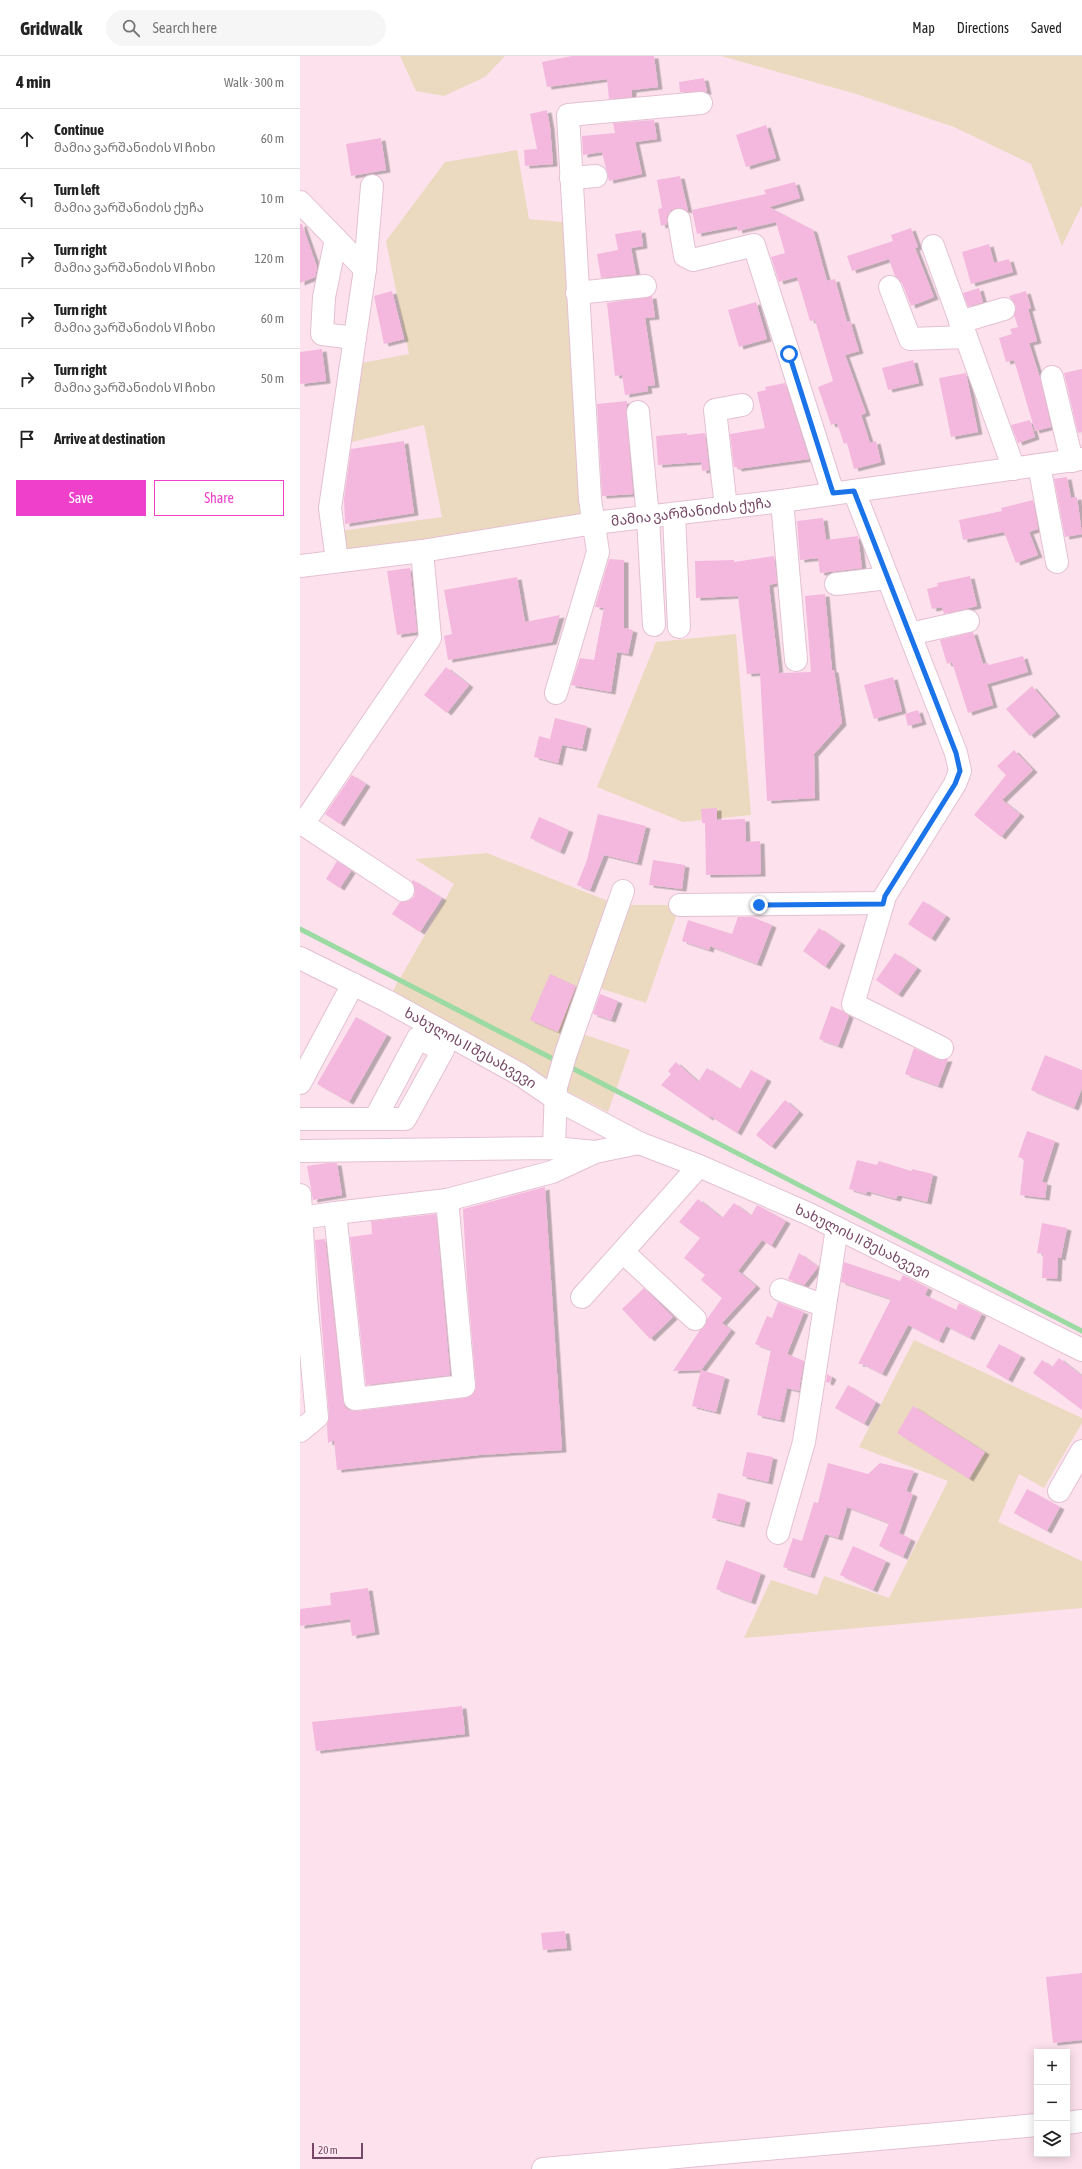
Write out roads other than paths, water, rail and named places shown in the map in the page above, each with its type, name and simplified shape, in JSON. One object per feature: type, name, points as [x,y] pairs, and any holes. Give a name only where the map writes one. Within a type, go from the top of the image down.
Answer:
[{"type":"street","points":[[556,693],[598,552],[590,499],[568,115],[701,103]]},
{"type":"street","points":[[571,178],[596,176]]},
{"type":"street","points":[[337,561],[330,508],[366,269],[372,186]]},
{"type":"street","points":[[300,202],[366,269]]},
{"type":"street","points":[[679,220],[685,256],[693,260],[754,245],[833,493]]},
{"type":"street","points":[[336,239],[324,297],[322,334],[355,338]]},
{"type":"street","points":[[933,246],[1014,469]]},
{"type":"street","points":[[578,293],[645,286]]},
{"type":"street","points":[[890,287],[910,339],[963,329],[1004,309]]},
{"type":"street","points":[[1052,377],[1077,460]]},
{"type":"street","points":[[726,508],[716,410],[742,405]]},
{"type":"street","points":[[638,412],[648,518],[654,625]]},
{"type":"street","name":"მამია ვარშანიძის ქუჩა","points":[[300,566],[422,551],[594,523],[674,515],[782,501],[1077,460]]},
{"type":"street","points":[[1039,465],[1058,562]]},
{"type":"street","points":[[854,491],[956,753],[960,771],[955,784],[885,896],[853,1004],[942,1048]]},
{"type":"street","points":[[782,501],[796,660]]},
{"type":"street","points":[[674,515],[679,627]]},
{"type":"street","points":[[403,890],[303,824],[430,638],[422,551]]},
{"type":"street","points":[[836,584],[888,578]]},
{"type":"street","points":[[910,634],[968,621]]},
{"type":"street","points":[[554,1148],[556,1086],[623,891]]},
{"type":"street","points":[[680,905],[883,904]]},
{"type":"street","name":"ხახულის II შესახვევი","points":[[300,958],[353,984],[522,1076],[556,1099],[639,1144],[698,1166],[837,1228],[1082,1350]]},
{"type":"street","points":[[300,1083],[353,984]]},
{"type":"street","points":[[300,1119],[375,1119]]},
{"type":"street","points":[[302,1218],[447,1200],[552,1172],[595,1152],[639,1144]]},
{"type":"street","points":[[300,1151],[554,1148],[595,1152]]},
{"type":"street","points":[[582,1297],[698,1166]]},
{"type":"street","points":[[300,1195],[306,1298],[317,1417],[300,1431]]},
{"type":"street","points":[[335,1213],[355,1399],[464,1386],[447,1200]]},
{"type":"street","points":[[778,1533],[804,1442],[837,1228]]},
{"type":"street","points":[[623,1252],[695,1319]]},
{"type":"street","points":[[781,1290],[825,1306]]},
{"type":"street","points":[[1059,1491],[1082,1451]]},
{"type":"street","points":[[1070,2123],[1082,2121]]},
{"type":"street","points":[[544,2169],[1034,2125]]},
{"type":"waterway","points":[[300,929],[559,1062]]},
{"type":"waterway","points":[[568,1066],[1082,1331]]}]
